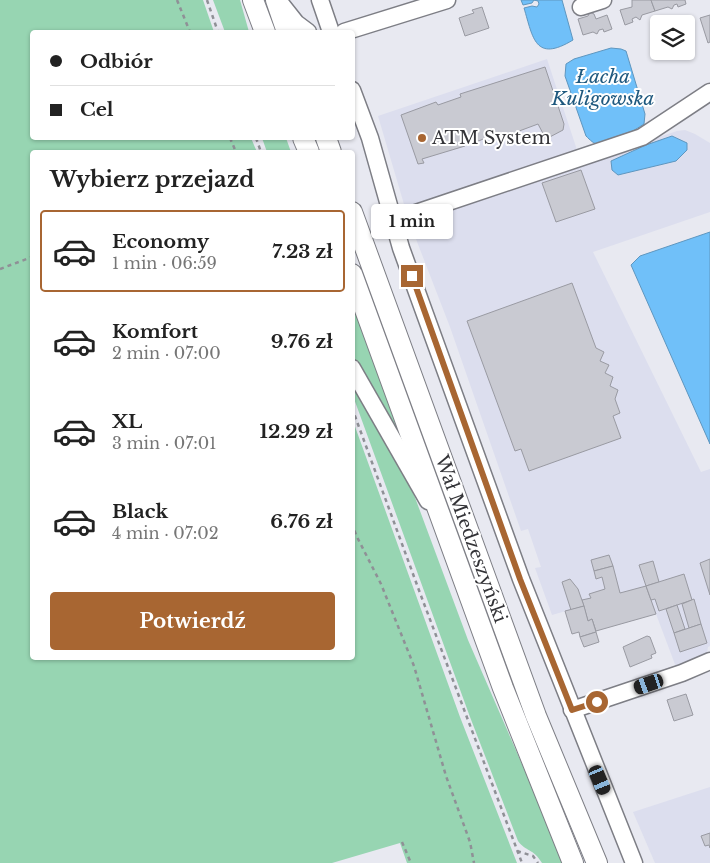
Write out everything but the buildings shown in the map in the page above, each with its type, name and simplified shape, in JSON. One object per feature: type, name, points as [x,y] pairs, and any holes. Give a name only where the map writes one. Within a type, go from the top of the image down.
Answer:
[{"type":"main road","points":[[253,0],[264,30]]},
{"type":"main road","points":[[277,0],[286,30]]},
{"type":"main road","name":"Wał Miedzeszyński","points":[[355,220],[532,707],[597,863]]},
{"type":"main road","name":"Wał Miedzeszyński","points":[[355,282],[521,738],[573,863]]},
{"type":"street","points":[[277,0],[296,23],[305,30]]},
{"type":"street","points":[[320,0],[330,30]]},
{"type":"street","points":[[350,30],[447,0]]},
{"type":"street","points":[[581,7],[602,0]]},
{"type":"street","points":[[392,221],[642,136],[710,92]]},
{"type":"street","points":[[355,98],[370,138],[392,221],[520,579],[634,863]]},
{"type":"street","points":[[355,373],[447,535]]},
{"type":"street","points":[[572,710],[710,661]]},
{"type":"path","points":[[177,0],[189,30]]},
{"type":"path","points":[[207,0],[217,30]]},
{"type":"path","points":[[0,269],[30,259]]},
{"type":"path","points":[[355,416],[522,863]]},
{"type":"path","points":[[355,532],[381,584],[414,666],[446,776],[470,842],[474,863]]},
{"type":"path","points":[[402,842],[411,863]]},
{"type":"path","points":[[517,851],[533,856],[538,863]]},
{"type":"shaded area","name":"ATM System","points":[[547,59],[578,153],[406,211],[378,116]]},
{"type":"shaded area","points":[[685,130],[710,143],[710,212],[593,252],[701,472],[710,469],[710,646],[707,653],[676,667],[656,614],[596,631],[593,620],[588,621],[583,606],[552,615],[535,568],[541,567],[528,529],[521,531],[450,327],[409,221],[677,131]]},
{"type":"shaded area","points":[[710,787],[710,863],[655,863],[633,812]]},
{"type":"green space","points":[[0,0],[203,0],[213,30],[30,30],[30,140],[252,140],[256,150],[30,150],[30,660],[355,660],[355,427],[460,717],[517,863],[407,863],[400,843],[332,863],[0,863]]},
{"type":"green space","points":[[213,0],[240,0],[248,30],[224,30]]},
{"type":"green space","points":[[263,140],[287,140],[290,150],[266,150]]},
{"type":"green space","points":[[355,310],[409,458],[355,361]]},
{"type":"green space","points":[[355,378],[410,484],[468,640],[565,863],[542,863],[536,855],[518,841],[470,717],[355,401]]},
{"type":"water","points":[[521,0],[534,0],[532,3],[523,5]]},
{"type":"water","name":"Łacha Kuligowska","points":[[534,0],[562,0],[573,40],[551,49],[543,48],[538,44],[533,37],[524,8],[537,7],[538,1]]},
{"type":"water","name":"Łacha Kuligowska","points":[[611,48],[626,51],[645,114],[644,124],[628,134],[599,145],[586,136],[565,76],[566,64],[574,59]]},
{"type":"water","name":"Łacha Kuligowska","points":[[672,136],[687,143],[687,150],[676,161],[618,175],[612,170],[611,161],[646,145]]},
{"type":"water","points":[[710,232],[710,444],[631,265],[640,256]]},
{"type":"place","name":"ATM System","points":[[422,138]]},
{"type":"route","points":[[412,276],[520,579],[572,710],[597,702]]}]
